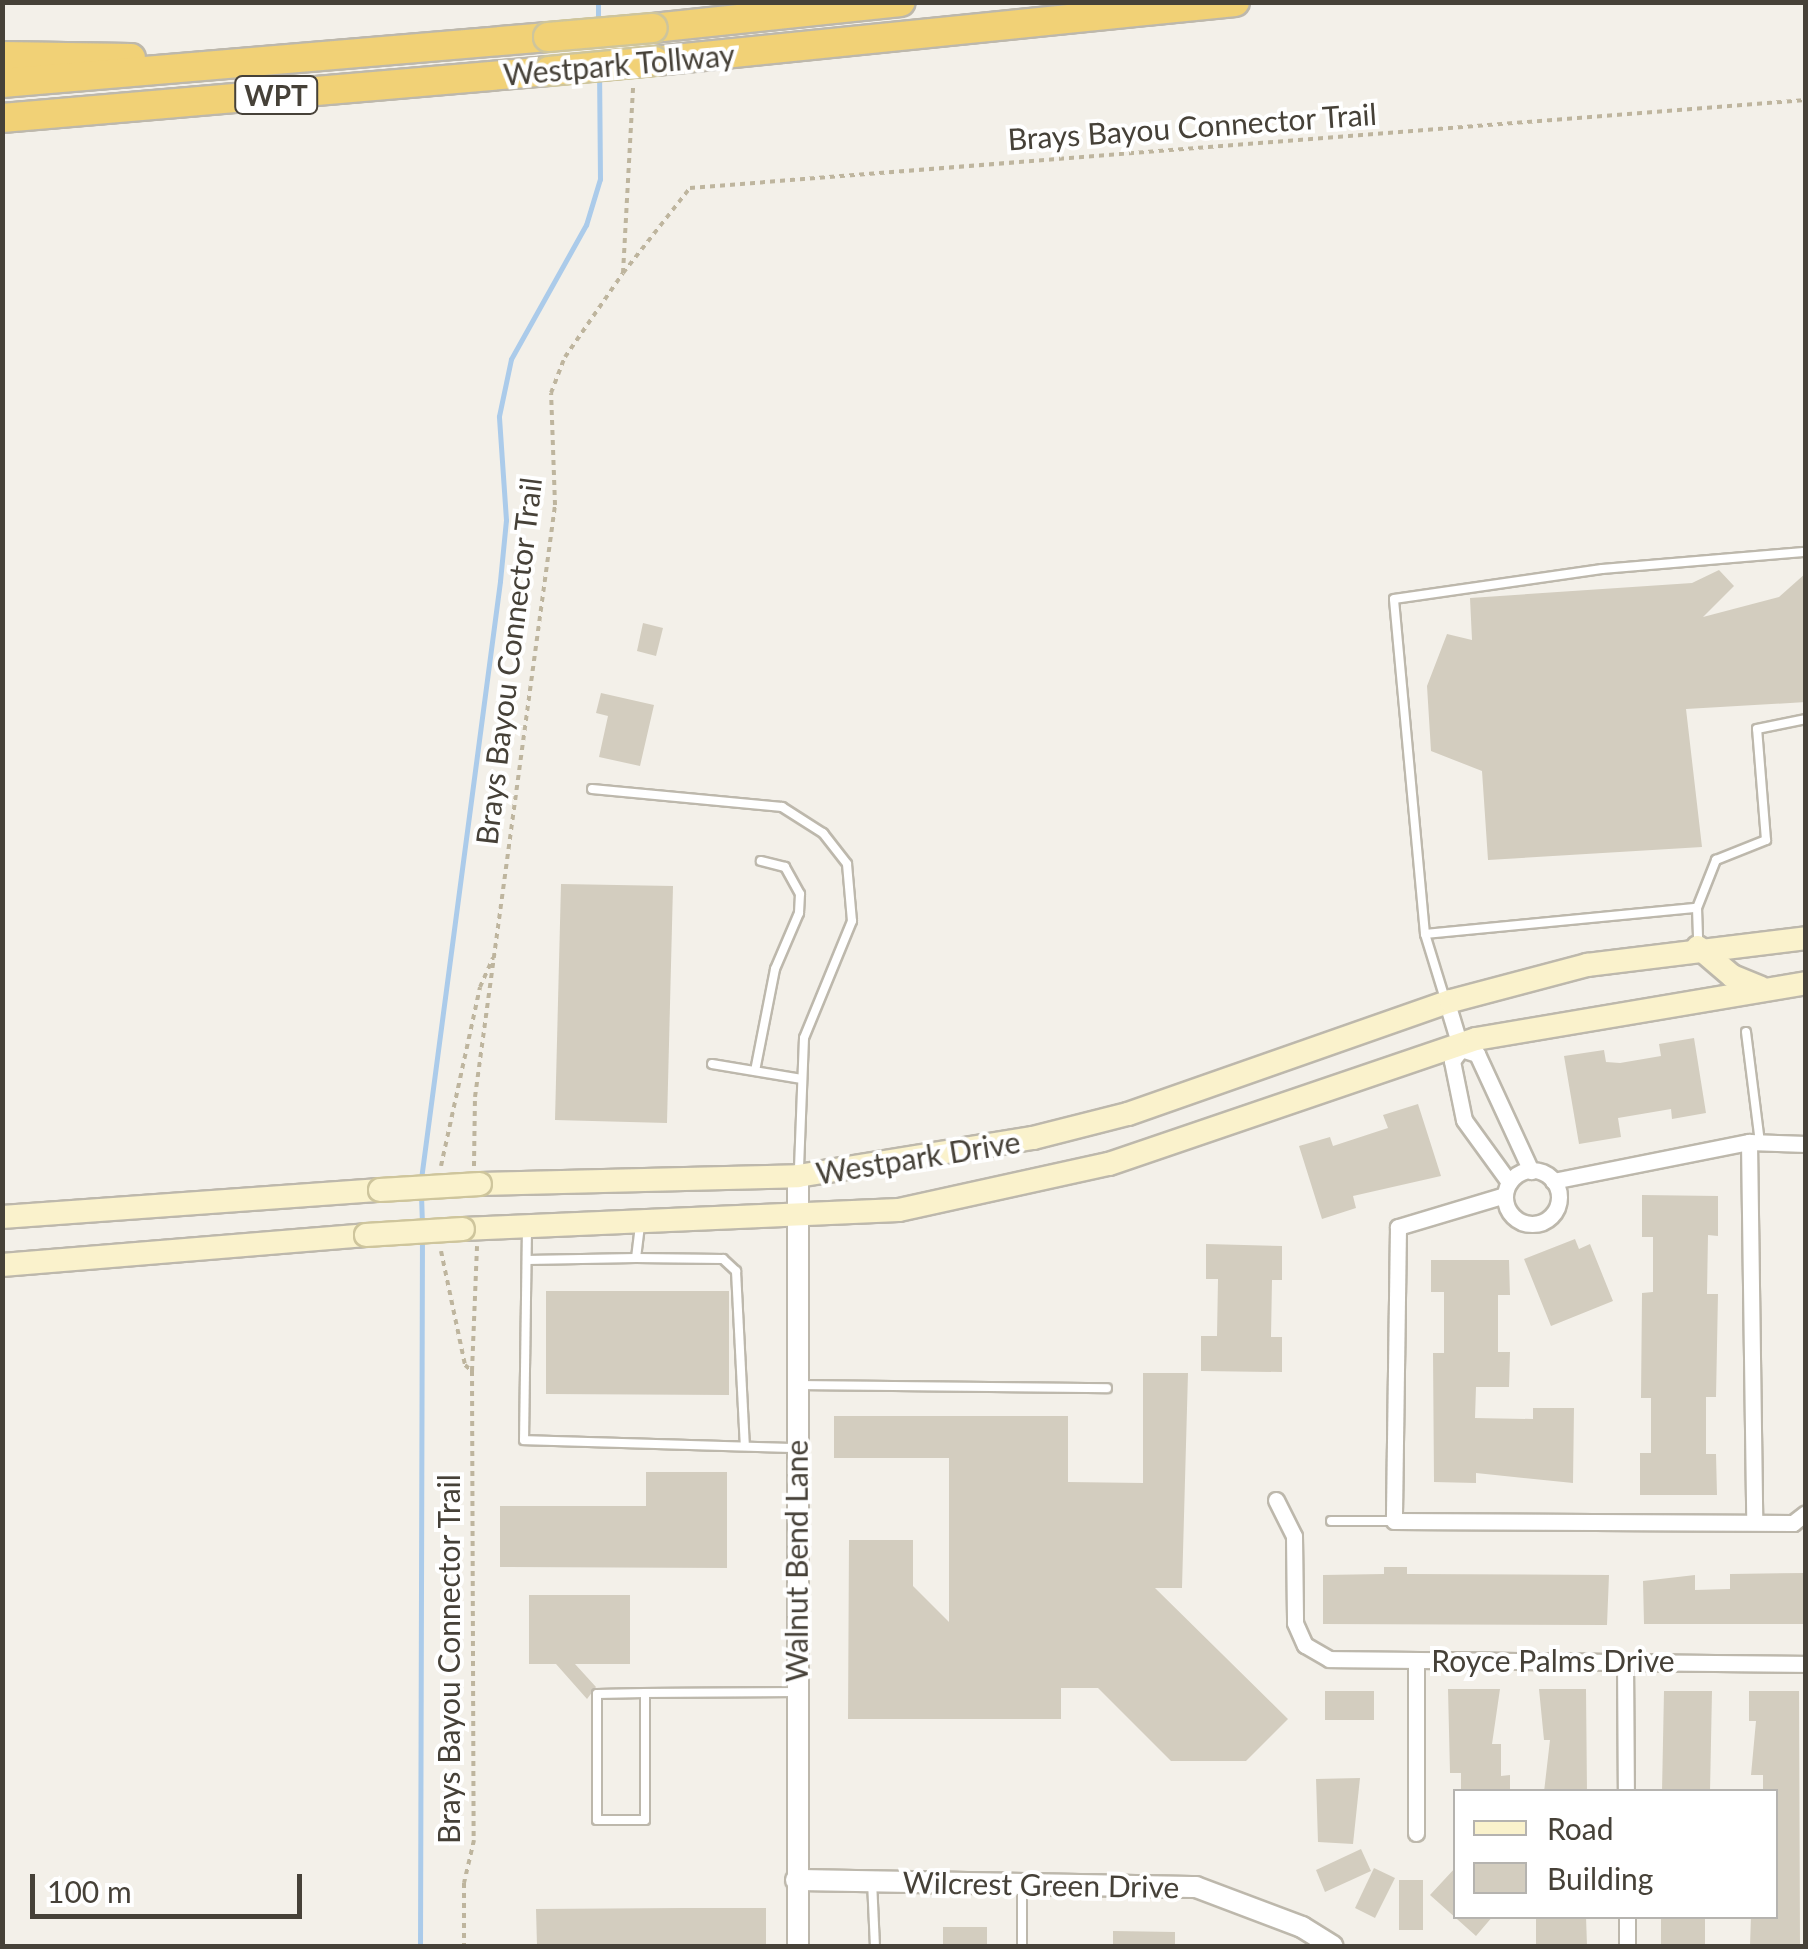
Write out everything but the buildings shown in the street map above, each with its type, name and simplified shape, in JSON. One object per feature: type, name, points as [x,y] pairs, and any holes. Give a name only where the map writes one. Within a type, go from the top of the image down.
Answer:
[{"type":"highway","name":"Westpark Tollway","points":[[2,83],[548,38],[900,2]]},
{"type":"highway","name":"Westpark Tollway","points":[[2,118],[549,70],[644,70],[1234,2]]},
{"type":"highway","points":[[2,56],[302,59]]},
{"type":"main road","name":"Westpark Drive","points":[[2,1217],[480,1184],[798,1176],[1033,1138],[1234,1078],[1446,1003],[1587,965],[1698,947],[1806,938]]},
{"type":"main road","points":[[1698,947],[1732,976],[1761,988]]},
{"type":"main road","name":"Westpark Drive","points":[[2,1265],[366,1235],[798,1218],[899,1210],[1043,1181],[1460,1046],[1761,988],[1806,983]]},
{"type":"main road","points":[[1234,1078],[1248,1117]]},
{"type":"main road","points":[[1033,1138],[1043,1181]]},
{"type":"street","points":[[1446,1003],[1460,1046],[1452,1061],[1464,1120],[1507,1189],[1512,1216],[1538,1224],[1558,1206],[1553,1181]]},
{"type":"street","points":[[1460,1046],[1478,1054],[1531,1171],[1553,1181],[1755,1142],[1806,1144]]},
{"type":"street","points":[[1754,1522],[1755,1142]]},
{"type":"street","points":[[1531,1171],[1507,1189],[1398,1227],[1394,1521],[1801,1519]]},
{"type":"street","name":"Walnut Bend Lane","points":[[798,1176],[798,1946]]},
{"type":"street","name":"Royce Palms Drive","points":[[1276,1500],[1294,1536],[1295,1623],[1305,1645],[1329,1660],[1806,1664]]},
{"type":"street","points":[[1416,1660],[1416,1833]]},
{"type":"street","points":[[1625,1661],[1626,1789]]},
{"type":"street","name":"Wilcrest Green Drive","points":[[796,1880],[1196,1887],[1302,1926],[1333,1946]]},
{"type":"street","points":[[1627,1919],[1627,1946]]},
{"type":"lane","points":[[1446,1003],[1425,934],[1394,599],[1602,568],[1806,552]]},
{"type":"lane","points":[[1698,947],[1696,908],[1716,860],[1766,840],[1758,729],[1806,719]]},
{"type":"lane","points":[[592,790],[782,808],[823,832],[847,864],[852,921],[804,1038],[798,1176]]},
{"type":"lane","points":[[755,1071],[768,998],[800,894],[784,867],[760,861]]},
{"type":"lane","points":[[1425,934],[1696,908]]},
{"type":"lane","points":[[1746,1032],[1755,1142]]},
{"type":"lane","points":[[712,1064],[802,1078]]},
{"type":"lane","points":[[636,1258],[640,1223]]},
{"type":"lane","points":[[527,1227],[524,1440],[796,1448]]},
{"type":"lane","points":[[527,1260],[723,1260],[736,1271],[745,1446]]},
{"type":"lane","points":[[796,1385],[1107,1388]]},
{"type":"lane","points":[[1331,1521],[1394,1521]]},
{"type":"lane","points":[[645,1693],[645,1820],[596,1820],[597,1694],[645,1693],[796,1692]]},
{"type":"lane","points":[[872,1880],[875,1946]]},
{"type":"lane","points":[[1022,1882],[1022,1946]]},
{"type":"path","points":[[623,273],[644,70]]},
{"type":"path","name":"Brays Bayou Connector Trail","points":[[480,1184],[470,1152],[555,505],[551,393],[565,356],[623,273],[690,188],[1806,100]]},
{"type":"path","name":"Brays Bayou Connector Trail","points":[[441,1179],[480,986],[495,954]]},
{"type":"path","name":"Brays Bayou Connector Trail","points":[[461,1230],[464,1365],[472,1372]]},
{"type":"path","name":"Brays Bayou Connector Trail","points":[[461,1230],[472,1372],[474,1840],[464,1883],[464,1946]]},
{"type":"waterway","points":[[598,2],[598,23]]},
{"type":"waterway","points":[[421,1179],[500,581],[506,520],[499,416],[511,359],[586,225],[600,179],[599,74]]},
{"type":"waterway","points":[[421,1195],[422,1224]]},
{"type":"waterway","points":[[420,1946],[422,1240]]}]
